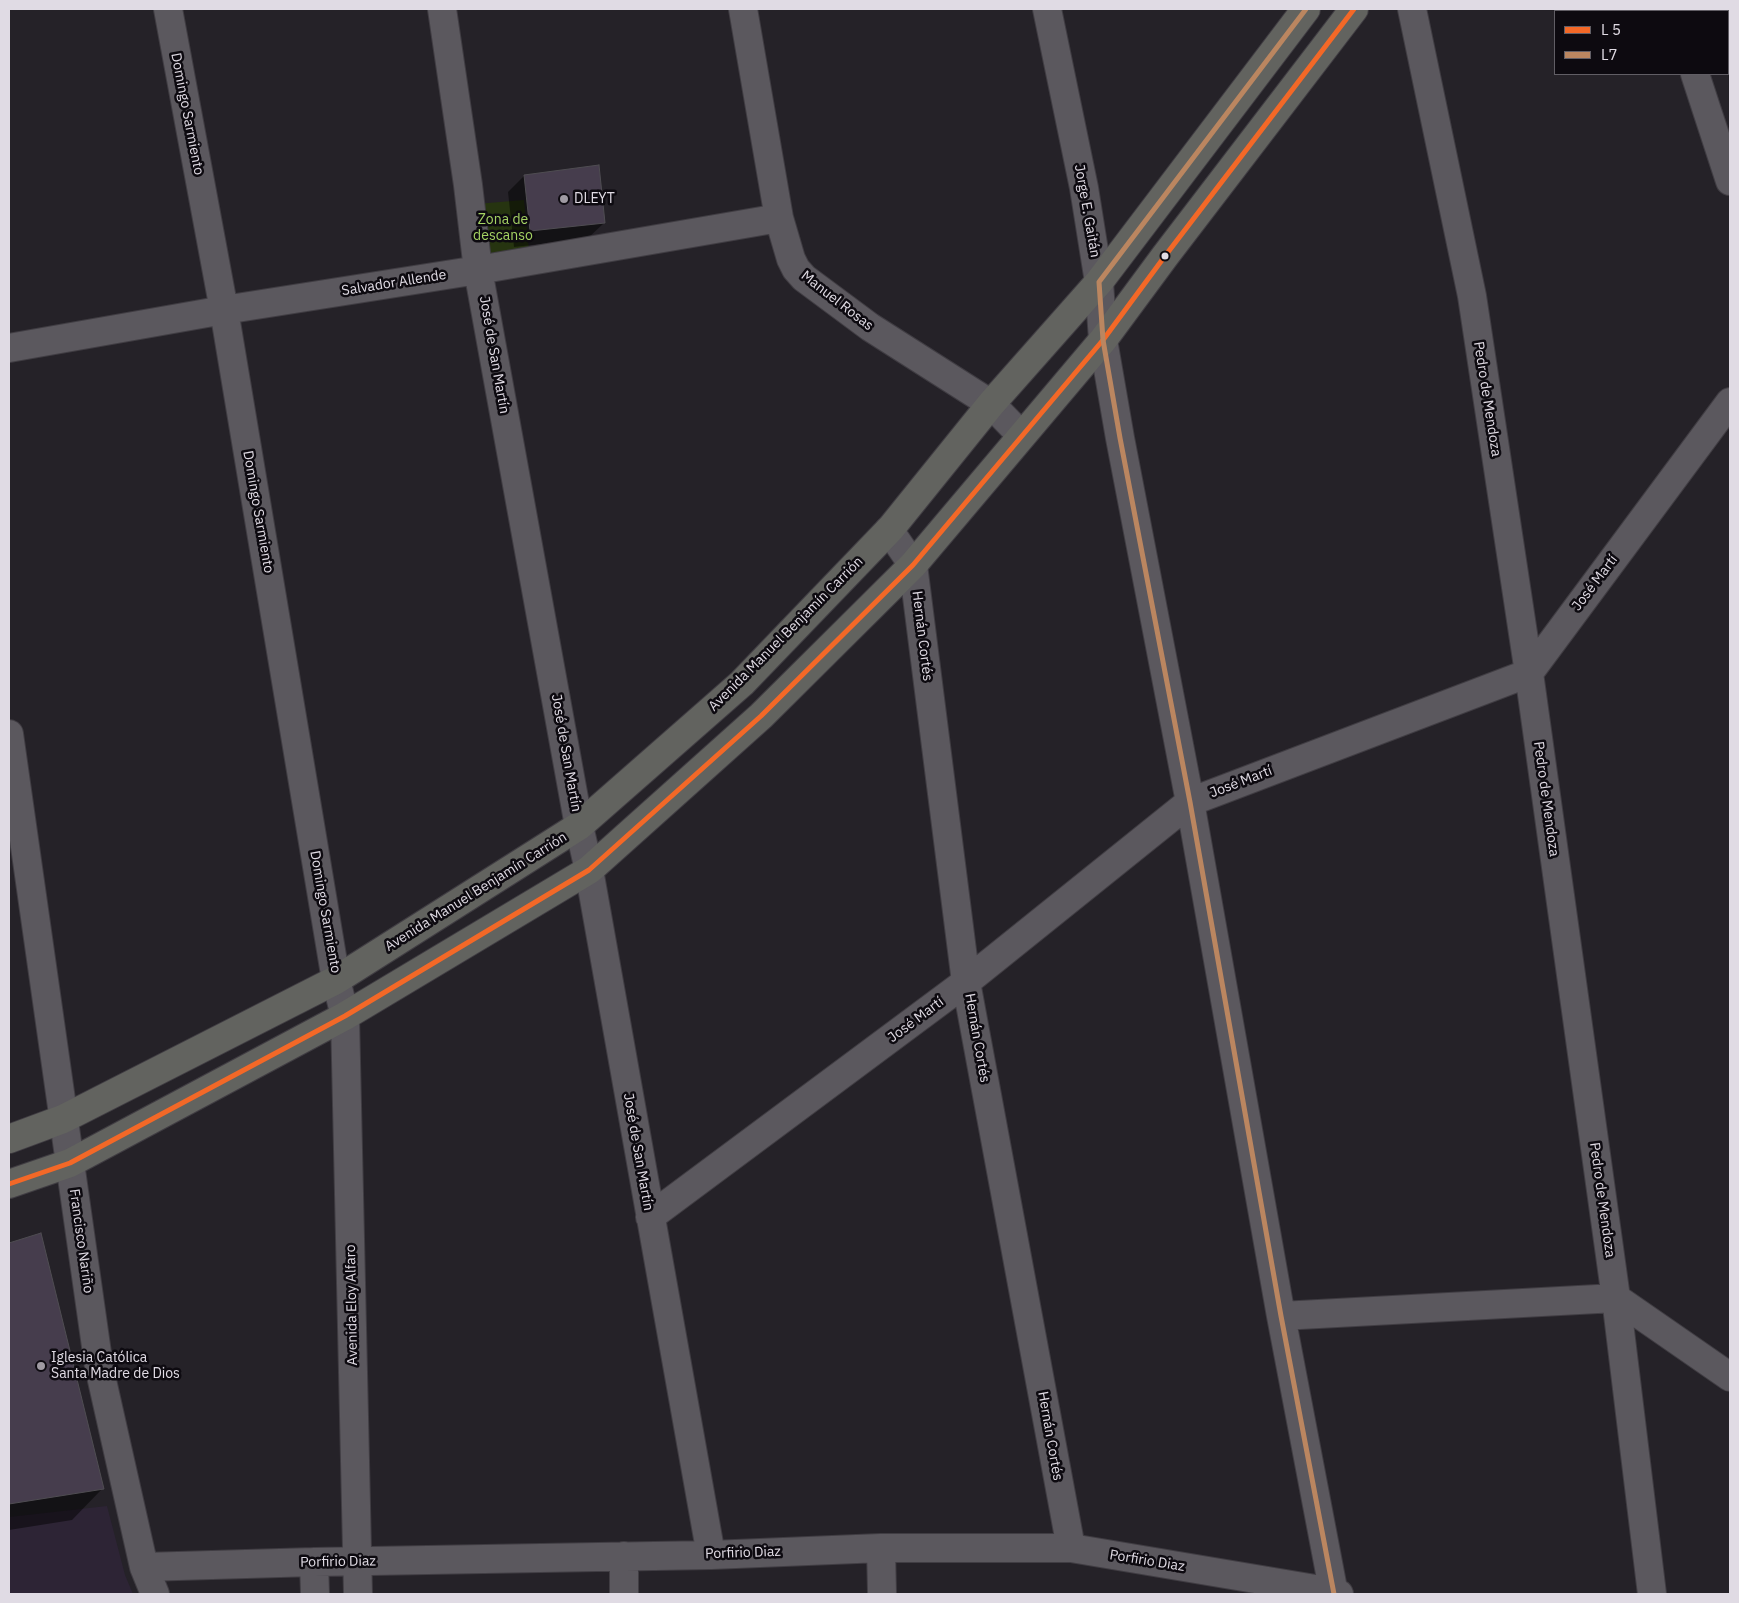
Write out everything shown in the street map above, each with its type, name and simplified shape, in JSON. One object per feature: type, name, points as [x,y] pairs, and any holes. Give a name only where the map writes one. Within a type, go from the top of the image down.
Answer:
[{"type":"main road","name":"Avenida Manuel Benjamín Carrión","points":[[9,1139],[63,1118],[336,980],[579,826],[742,683],[888,530],[991,404],[1099,282],[1306,9]]},
{"type":"main road","points":[[9,1184],[70,1163],[345,1016],[589,870],[761,716],[913,565],[1103,340],[1354,9]]},
{"type":"street","name":"Domingo Sarmiento","points":[[168,9],[224,310],[336,980],[345,1016]]},
{"type":"street","name":"José de San Martín","points":[[442,9],[468,185],[478,270],[579,826],[589,870],[711,1555]]},
{"type":"street","name":"Manuel Rosas","points":[[743,9],[779,218],[791,259],[796,269],[804,278],[870,327],[991,404],[1021,435]]},
{"type":"street","name":"Jorge E. Gaitán","points":[[1047,9],[1084,188],[1099,282],[1103,340],[1120,438],[1190,802],[1281,1316],[1335,1594]]},
{"type":"street","name":"Pedro de Mendoza","points":[[1412,9],[1472,296],[1529,673],[1616,1298],[1652,1594]]},
{"type":"street","points":[[1695,75],[1730,181]]},
{"type":"street","name":"Salvador Allende","points":[[9,348],[224,310],[478,270],[779,218]]},
{"type":"street","name":"José Martí","points":[[650,1217],[966,982],[1190,802],[1529,673],[1730,402]]},
{"type":"street","name":"Hernán Cortés","points":[[888,530],[913,565],[966,982],[1071,1548]]},
{"type":"street","name":"Francisco Nariño","points":[[9,734],[11,762],[99,1367],[144,1567],[155,1594]]},
{"type":"street","name":"Avenida Eloy Alfaro","points":[[345,1016],[358,1594]]},
{"type":"street","points":[[1281,1316],[1616,1298],[1730,1377]]},
{"type":"street","points":[[881,1548],[882,1594]]},
{"type":"street","name":"Porfirio Diaz","points":[[144,1567],[711,1555],[881,1548],[1071,1548],[1335,1594]]},
{"type":"street","points":[[624,1556],[624,1594]]},
{"type":"street","points":[[314,1562],[315,1594]]},
{"type":"shaded area","points":[[107,1506],[125,1575],[133,1594],[9,1594],[9,1517]]},
{"type":"green space","name":"Zona de descanso","points":[[524,200],[529,250],[480,255],[476,204]]},
{"type":"building","name":"DLEYT","points":[[599,165],[605,223],[530,231],[524,175]]},
{"type":"building","name":"Iglesia Católica Santa Madre de Dios","points":[[41,1233],[104,1489],[9,1504],[9,1243]]},
{"type":"transit line","name":"L7","points":[[1306,9],[1099,282],[1103,340],[1120,438],[1190,802],[1281,1316],[1334,1594]]},
{"type":"transit line","points":[[9,1184],[70,1163],[345,1016],[589,870],[761,716],[913,565],[1103,340],[1354,9]]},
{"type":"place","name":"DLEYT","points":[[564,199]]},
{"type":"place","name":"Iglesia Católica Santa Madre de Dios","points":[[41,1366]]}]
